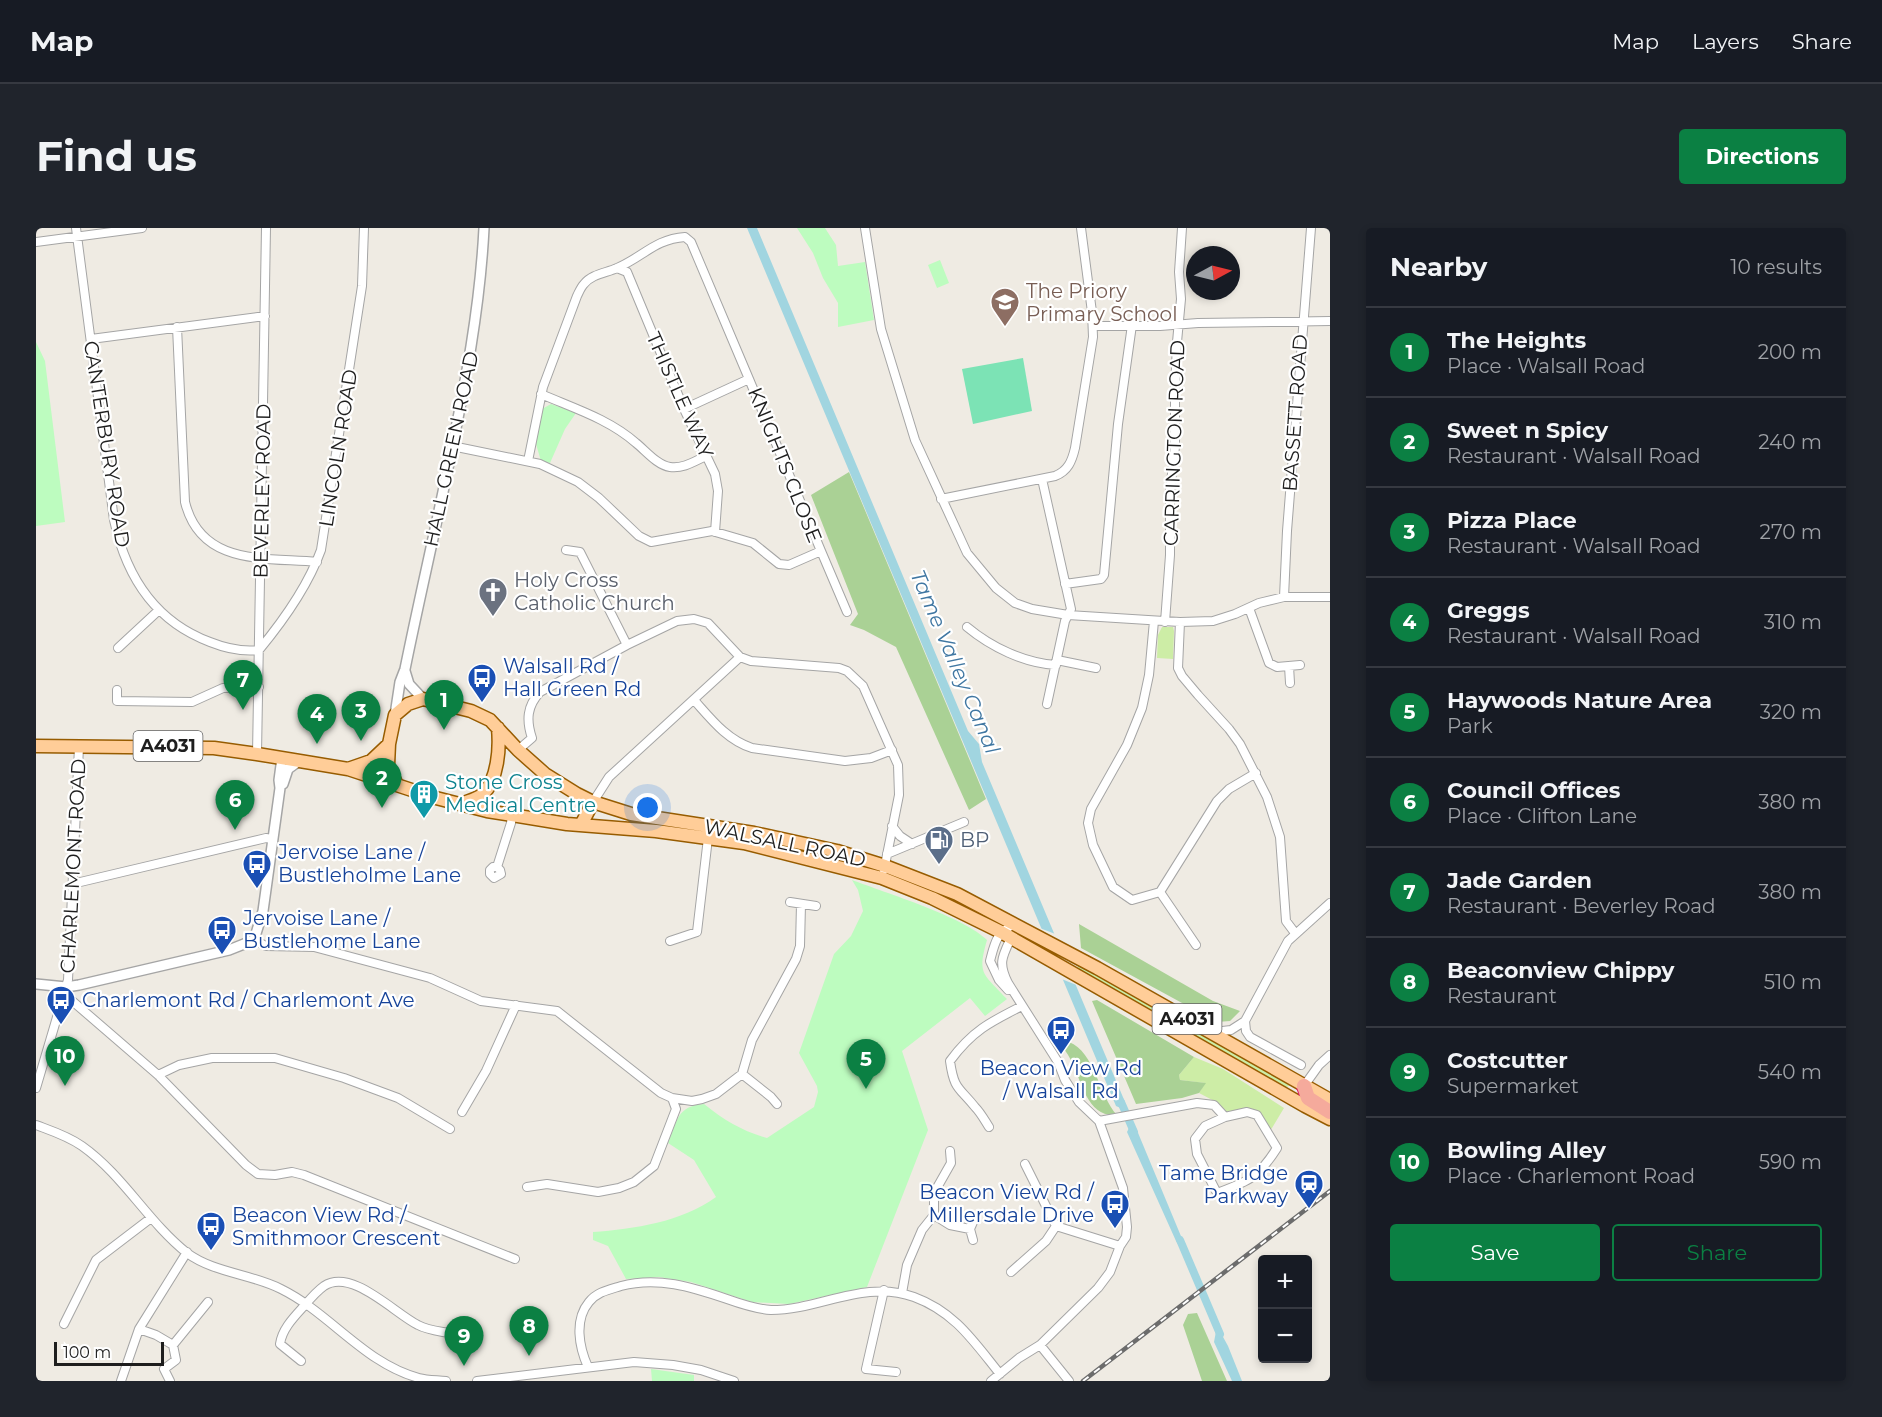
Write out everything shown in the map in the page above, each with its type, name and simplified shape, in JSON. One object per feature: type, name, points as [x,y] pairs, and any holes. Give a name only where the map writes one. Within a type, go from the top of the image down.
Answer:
[{"type":"highway","points":[[1296,1101],[1304,1086]]},
{"type":"highway","points":[[1304,1086],[1308,1098],[1330,1112]]},
{"type":"main road","name":"WALSALL ROAD","points":[[423,699],[471,711],[490,720],[531,763],[562,786],[593,802],[631,814],[754,832],[837,851],[885,866],[948,891],[1046,957],[1330,1119]]},
{"type":"main road","points":[[397,785],[388,770],[389,744],[395,715],[408,704],[423,699]]},
{"type":"main road","points":[[460,804],[481,795],[489,785],[500,743],[497,727]]},
{"type":"main road","points":[[348,769],[371,761],[389,744]]},
{"type":"main road","name":"WALSALL ROAD","points":[[36,746],[214,748],[257,754],[348,769],[460,804],[512,815],[581,825],[708,838],[744,843],[791,854],[885,866],[932,898],[1008,931],[1040,937],[1330,1100]]},
{"type":"main road","points":[[581,825],[593,802]]},
{"type":"street","points":[[36,242],[76,232],[142,228]]},
{"type":"street","name":"BEVERLEY ROAD","points":[[257,754],[266,228]]},
{"type":"street","name":"LINCOLN ROAD","points":[[259,650],[310,576],[317,562],[327,524],[362,286],[364,228]]},
{"type":"street","name":"HALL GREEN ROAD","points":[[395,715],[474,333],[480,290],[484,228]]},
{"type":"street","points":[[866,228],[879,319],[888,357],[915,440],[967,553],[996,588],[1015,603],[1032,609],[1068,615],[1165,622],[1213,621],[1259,603],[1284,597],[1330,597]]},
{"type":"street","points":[[941,499],[1042,479],[1060,474],[1070,465],[1073,458],[1093,326],[1081,228]]},
{"type":"street","name":"CARRINGTON ROAD","points":[[1165,622],[1175,447],[1182,228]]},
{"type":"street","name":"BASSETT ROAD","points":[[1284,597],[1283,581],[1302,321],[1311,228]]},
{"type":"street","name":"CANTERBURY ROAD","points":[[76,232],[121,551],[135,580],[159,610],[183,629],[231,648],[259,650]]},
{"type":"street","points":[[528,461],[541,394],[583,284],[607,270],[617,268],[667,239],[685,237],[691,242],[750,379]]},
{"type":"street","name":"THISTLE WAY","points":[[617,268],[627,272],[684,409],[714,474],[718,491],[715,532]]},
{"type":"street","points":[[91,339],[265,316]]},
{"type":"street","points":[[1093,326],[1330,321]]},
{"type":"street","points":[[1065,584],[1101,579],[1104,575],[1118,424],[1132,325]]},
{"type":"street","points":[[177,327],[187,509],[202,533],[217,546],[238,556],[317,562]]},
{"type":"street","name":"KNIGHTS CLOSE","points":[[684,409],[750,379],[847,612]]},
{"type":"street","points":[[541,394],[610,424],[634,440],[656,460],[670,467],[683,466],[706,456]]},
{"type":"street","points":[[452,446],[540,464],[578,482],[599,498],[639,536],[651,542],[715,532],[753,543],[779,564],[789,565],[821,551]]},
{"type":"street","points":[[1042,479],[1071,609],[1065,621],[1047,704]]},
{"type":"street","points":[[566,550],[580,552],[627,645]]},
{"type":"street","points":[[1249,608],[1269,663],[1277,667],[1300,665]]},
{"type":"street","points":[[118,648],[159,610]]},
{"type":"street","points":[[518,750],[532,738],[528,718],[533,699],[540,692],[677,621],[694,619],[708,623],[740,657],[751,661],[839,668],[847,671],[862,686],[898,765],[900,783],[885,866]]},
{"type":"street","points":[[1154,621],[1149,675],[1142,708],[1127,745],[1091,809],[1089,823],[1093,845],[1113,887],[1132,900],[1160,892],[1217,801],[1229,789],[1256,773]]},
{"type":"street","points":[[1180,622],[1178,668],[1192,688],[1229,729],[1256,773],[1267,797],[1280,837],[1286,921],[1295,933]]},
{"type":"street","points":[[967,627],[985,642],[1037,664],[1056,663],[1096,668]]},
{"type":"street","points":[[593,802],[609,777],[740,657]]},
{"type":"street","points":[[1289,666],[1290,683]]},
{"type":"street","points":[[405,669],[409,684],[423,699]]},
{"type":"street","points":[[117,690],[117,701],[192,702],[223,688],[259,687]]},
{"type":"street","points":[[694,700],[728,736],[741,745],[752,748],[845,761],[871,758],[892,750]]},
{"type":"street","name":"CHARLEMONT ROAD","points":[[36,1088],[68,980],[79,747]]},
{"type":"street","points":[[280,788],[282,758]]},
{"type":"street","points":[[254,940],[263,911],[280,788],[288,768],[299,760]]},
{"type":"street","points":[[497,867],[512,815]]},
{"type":"street","points":[[885,866],[912,844],[964,822]]},
{"type":"street","points":[[892,826],[900,836],[912,844]]},
{"type":"street","points":[[72,884],[272,838]]},
{"type":"street","points":[[670,941],[698,932],[708,838]]},
{"type":"street","points":[[1160,892],[1196,945]]},
{"type":"street","points":[[790,902],[816,906]]},
{"type":"street","points":[[1210,1033],[1231,1030],[1245,1021],[1281,952],[1295,933],[1330,903]]},
{"type":"street","points":[[36,984],[65,990],[229,950],[254,940],[266,946],[314,947],[430,978],[481,1001],[557,1011],[661,1093],[672,1098],[692,1101],[716,1094],[742,1074],[752,1040],[796,959],[800,946],[801,904]]},
{"type":"street","points":[[992,1381],[1019,1358],[1040,1345],[1104,1280],[1126,1237],[1127,1227],[1124,1188],[1099,1121],[1078,1102],[1058,1062],[1002,972],[1002,957],[1008,931]]},
{"type":"street","points":[[1008,931],[990,961],[999,980],[1022,1006]]},
{"type":"street","points":[[65,990],[158,1075],[246,1165],[258,1174],[275,1175],[292,1172],[304,1175],[515,1259]]},
{"type":"street","points":[[462,1112],[486,1071],[516,1005]]},
{"type":"street","points":[[989,1127],[952,1079],[950,1061],[964,1042],[988,1023],[1022,1006]]},
{"type":"street","points":[[1245,1021],[1246,1031],[1250,1037],[1295,1064]]},
{"type":"street","points":[[1304,1086],[1319,1065],[1330,1055]]},
{"type":"street","points":[[158,1075],[179,1065],[212,1058],[274,1058],[344,1078],[398,1098],[450,1129]]},
{"type":"street","points":[[742,1074],[777,1104]]},
{"type":"street","points":[[771,1097],[779,1091]]},
{"type":"street","points":[[527,1187],[547,1184],[598,1192],[634,1182],[654,1166],[676,1109],[672,1098]]},
{"type":"street","points":[[1099,1121],[1197,1102],[1214,1105],[1224,1117]]},
{"type":"street","points":[[1247,1112],[1257,1115],[1276,1149],[1263,1169],[1244,1183],[1217,1193],[1197,1154],[1195,1139],[1204,1126],[1224,1117],[1247,1112]]},
{"type":"street","points":[[36,1125],[66,1137],[101,1161],[151,1218],[187,1252],[213,1266],[280,1288],[306,1304],[382,1362],[418,1379],[446,1381]]},
{"type":"street","points":[[902,1293],[907,1264],[922,1230],[934,1215],[933,1193],[951,1163],[950,1151]]},
{"type":"street","points":[[1025,1164],[1056,1226],[1120,1246]]},
{"type":"street","points":[[934,1215],[950,1225],[970,1229]]},
{"type":"street","points":[[64,1324],[96,1260],[151,1218]]},
{"type":"street","points":[[973,1240],[970,1229],[974,1220]]},
{"type":"street","points":[[1011,1272],[1046,1241],[1056,1226]]},
{"type":"street","points":[[121,1381],[139,1329],[187,1252]]},
{"type":"street","points":[[301,1361],[280,1344],[281,1334],[306,1304],[325,1286],[338,1282],[358,1286],[417,1325],[449,1333]]},
{"type":"street","points":[[588,1367],[584,1358],[579,1323],[584,1308],[592,1298],[603,1291],[644,1282],[694,1288],[754,1308],[770,1310],[795,1309],[848,1294],[884,1290],[902,1293],[932,1304],[962,1327],[1000,1374]]},
{"type":"street","points":[[884,1290],[866,1369],[896,1372]]},
{"type":"street","points":[[173,1345],[208,1302]]},
{"type":"street","points":[[139,1329],[156,1335],[173,1345],[176,1360],[164,1369],[170,1381]]},
{"type":"street","points":[[1040,1345],[1067,1378]]},
{"type":"street","points":[[477,1381],[634,1362],[701,1370],[734,1381]]},
{"type":"green space","points":[[797,228],[825,228],[836,245],[838,266],[865,262],[874,320],[838,327],[838,303],[823,278],[813,253]]},
{"type":"green space","points":[[940,260],[949,283],[937,288],[928,265]]},
{"type":"green space","points":[[36,342],[45,361],[65,522],[36,526]]},
{"type":"green space","points":[[1023,358],[1032,411],[973,424],[962,369]]},
{"type":"green space","points":[[551,404],[576,413],[565,429],[550,463],[541,461],[536,444],[542,409]]},
{"type":"green space","points":[[849,472],[986,799],[969,810],[896,647],[850,625],[858,614],[811,495]]},
{"type":"green space","points":[[1162,627],[1173,627],[1173,659],[1157,658],[1158,635]]},
{"type":"green space","points":[[852,880],[924,906],[976,931],[987,940],[983,960],[984,973],[1007,999],[985,1016],[970,998],[902,1051],[928,1130],[867,1287],[789,1304],[752,1302],[691,1282],[659,1277],[626,1279],[608,1246],[593,1240],[593,1232],[657,1223],[688,1213],[716,1197],[694,1160],[668,1143],[683,1111],[695,1105],[704,1104],[734,1124],[767,1138],[814,1107],[818,1092],[817,1086],[799,1053],[834,954],[851,936],[863,911],[858,890]]},
{"type":"green space","points":[[1079,924],[1213,1001],[1240,1011],[1230,1021],[1217,1022],[1081,948]]},
{"type":"green space","points":[[1076,961],[1291,1085],[1282,1089],[1079,971]]},
{"type":"green space","points":[[1097,1000],[1194,1057],[1179,1075],[1180,1080],[1206,1083],[1199,1093],[1182,1098],[1136,1104],[1092,1001]]},
{"type":"green space","points":[[1058,1029],[1064,1031],[1069,1042],[1085,1055],[1117,1115],[1099,1111],[1087,1098],[1072,1062],[1054,1034]]},
{"type":"green space","points":[[1194,1057],[1223,1069],[1284,1108],[1272,1128],[1270,1130],[1262,1118],[1253,1112],[1242,1111],[1229,1114],[1218,1103],[1199,1093],[1205,1083],[1180,1080],[1179,1075]]},
{"type":"green space","points":[[1197,1313],[1227,1381],[1202,1381],[1183,1325],[1188,1314]]},
{"type":"green space","points":[[651,1369],[694,1375],[694,1381],[652,1381]]},
{"type":"water","points":[[747,228],[757,228],[968,731],[979,744],[982,762],[1125,1102],[1125,1110],[1116,1106]]},
{"type":"water","points":[[1131,1124],[1136,1128],[1183,1241],[1183,1247],[1179,1246],[1176,1241],[1127,1132]]},
{"type":"water","points":[[1217,1326],[1242,1381],[1232,1381],[1214,1342]]},
{"type":"pier","points":[[1037,927],[1058,935],[1079,986],[1059,978]]},
{"type":"waterway","points":[[1121,1102],[1134,1132]]},
{"type":"waterway","points":[[1180,1240],[1220,1334]]},
{"type":"railway","points":[[1083,1381],[1330,1191]]},
{"type":"place","name":"The Priory Primary School","points":[[1005,328]]},
{"type":"place","name":"Holy Cross Catholic Church","points":[[493,618]]},
{"type":"place","name":"Walsall Rd / Hall Green Rd","points":[[482,704]]},
{"type":"place","name":"Jade Garden","points":[[243,710]]},
{"type":"place","name":"The Heights","points":[[444,730]]},
{"type":"place","name":"Pizza Place","points":[[361,741]]},
{"type":"place","name":"Greggs","points":[[317,744]]},
{"type":"place","name":"Sweet n Spicy","points":[[382,808]]},
{"type":"place","name":"Stone Cross Medical Centre","points":[[424,820]]},
{"type":"place","name":"Council Offices","points":[[235,830]]},
{"type":"place","name":"BP","points":[[939,866]]},
{"type":"place","name":"Jervoise Lane / Bustleholme Lane","points":[[257,890]]},
{"type":"place","name":"Jervoise Lane / Bustlehome Lane","points":[[222,956]]},
{"type":"place","name":"Charlemont Rd / Charlemont Ave","points":[[61,1026]]},
{"type":"place","name":"Beacon View Rd / Walsall Rd","points":[[1061,1056]]},
{"type":"place","name":"Bowling Alley","points":[[65,1086]]},
{"type":"place","name":"Haywoods Nature Area","points":[[866,1089]]},
{"type":"place","name":"Tame Bridge Parkway","points":[[1309,1210]]},
{"type":"place","name":"Beacon View Rd / Millersdale Drive","points":[[1115,1230]]},
{"type":"place","name":"Beacon View Rd / Smithmoor Crescent","points":[[211,1252]]},
{"type":"place","name":"Beaconview Chippy","points":[[529,1356]]},
{"type":"place","name":"Costcutter","points":[[464,1366]]},
{"type":"water label","name":"Tame Valley Canal","points":[[955,662]]}]
